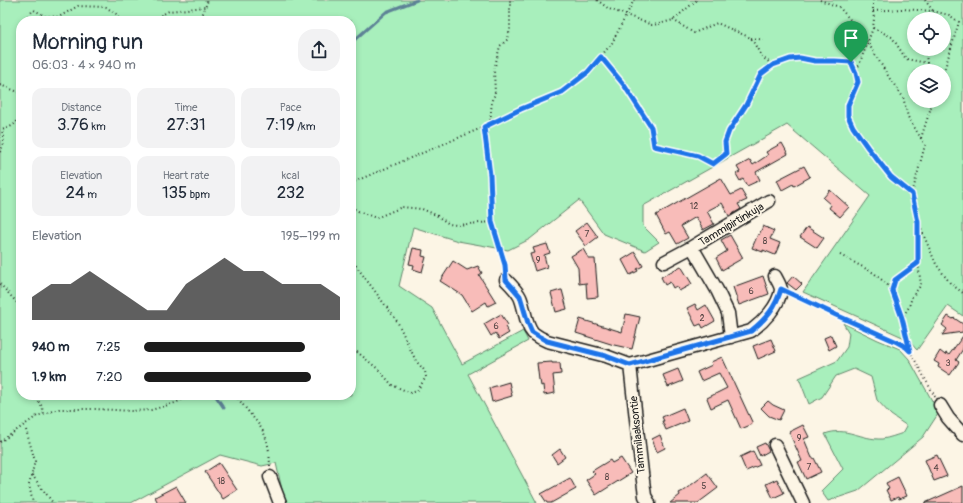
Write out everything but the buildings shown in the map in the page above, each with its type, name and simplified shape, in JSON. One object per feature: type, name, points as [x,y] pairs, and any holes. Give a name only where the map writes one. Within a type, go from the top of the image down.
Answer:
[{"type":"street","name":"Tammipirtinkuja","points":[[664,262],[769,201]]},
{"type":"street","name":"Tammipirtinkuja","points":[[692,247],[718,290],[728,314],[732,337]]},
{"type":"street","points":[[506,280],[520,296],[532,332],[547,341],[606,356],[630,365],[751,331],[762,322],[778,299],[781,289],[775,276]]},
{"type":"street","name":"Tammilaaksontie","points":[[630,365],[645,496],[649,503]]},
{"type":"street","points":[[940,405],[948,418],[963,435]]},
{"type":"street","points":[[775,445],[803,503]]},
{"type":"street","points":[[270,477],[280,503]]},
{"type":"path","points":[[202,16],[208,0]]},
{"type":"path","points":[[490,124],[492,100],[495,94],[494,70],[500,46],[508,39],[510,29],[510,0]]},
{"type":"path","points":[[597,0],[609,9],[652,25],[673,20],[697,0]]},
{"type":"path","points":[[356,181],[484,127],[521,109],[562,92],[588,72],[612,44],[634,0]]},
{"type":"path","points":[[820,0],[839,7],[862,33],[890,79],[903,97],[908,117],[925,145],[912,194],[918,222],[936,264],[950,283],[963,293]]},
{"type":"path","points":[[856,73],[872,28],[874,19],[873,0]]},
{"type":"path","points":[[925,0],[933,11]]},
{"type":"path","points":[[61,16],[78,6],[106,7],[117,16]]},
{"type":"path","points":[[160,16],[169,11],[206,7]]},
{"type":"path","points":[[873,11],[902,9],[933,11],[949,15],[959,22],[945,64]]},
{"type":"path","points":[[27,16],[34,10],[45,16]]},
{"type":"path","points":[[673,20],[694,33],[717,23],[751,38],[765,40]]},
{"type":"path","points":[[872,28],[892,37],[906,59],[927,63],[926,56]]},
{"type":"path","points":[[751,38],[762,57],[773,65]]},
{"type":"path","points":[[601,57],[624,85],[651,127],[654,146],[698,156],[713,164],[726,154],[725,142],[729,131],[746,105],[761,74],[773,65],[790,59],[800,58],[815,61],[851,62],[858,82],[848,105],[848,116],[853,127],[891,177],[912,194]]},
{"type":"path","points":[[0,85],[16,91]]},
{"type":"path","points":[[921,138],[931,108]]},
{"type":"path","points":[[0,152],[4,143],[1,130],[13,126],[16,122]]},
{"type":"path","points":[[484,127],[490,175],[492,222],[505,265],[506,280]]},
{"type":"path","points":[[356,210],[376,218],[402,208],[422,209],[436,215],[450,224],[457,225],[492,222]]},
{"type":"path","points":[[902,318],[909,307],[912,297],[921,285],[918,263],[918,222]]},
{"type":"path","points":[[840,255],[874,273],[892,290],[902,318],[910,351]]},
{"type":"path","points":[[892,290],[895,280],[918,263]]},
{"type":"path","points":[[356,266],[397,321],[416,361],[425,371],[426,377],[417,391],[411,393],[392,384],[378,369],[356,351]]},
{"type":"path","points":[[0,284],[16,302]]},
{"type":"path","points":[[781,289],[906,347],[916,360],[940,405]]},
{"type":"path","points":[[38,400],[42,405],[44,414]]},
{"type":"path","points":[[0,442],[37,416],[59,409],[96,409],[132,412],[151,410],[181,400]]},
{"type":"path","points":[[240,400],[257,421],[265,434],[269,450],[270,477]]},
{"type":"path","points":[[26,430],[35,461],[29,485],[33,503]]},
{"type":"path","points":[[31,475],[53,503]]},
{"type":"green space","points":[[0,0],[963,0],[963,316],[948,306],[917,350],[907,339],[803,292],[870,196],[787,125],[643,206],[643,226],[659,242],[645,251],[604,234],[579,200],[530,239],[508,250],[458,241],[413,227],[399,286],[432,308],[462,364],[523,331],[528,341],[468,374],[537,503],[285,503],[276,463],[262,466],[220,455],[131,503],[0,503]]},
{"type":"green space","points":[[843,323],[900,349],[909,359],[938,414],[923,437],[858,491],[828,501],[821,491],[843,469],[825,434],[833,432],[847,432],[867,438],[882,439],[903,433],[907,426],[891,415],[877,400],[871,377],[854,369],[836,376],[822,397],[809,404],[799,378],[837,361],[847,347],[849,333]]},
{"type":"waterway","points":[[356,39],[386,12],[417,0]]},
{"type":"waterway","points":[[218,400],[224,408]]},
{"type":"route","points":[[601,57],[624,85],[651,127],[654,146],[698,156],[713,164],[726,154],[725,142],[729,131],[746,105],[761,74],[773,65],[790,59],[800,58],[815,61],[851,62],[858,82],[848,105],[848,116],[853,127],[891,177],[912,194],[916,209],[918,222],[918,263],[895,280],[892,290],[902,318],[910,351],[897,342],[781,289],[773,308],[762,322],[751,331],[630,365],[606,356],[547,341],[532,332],[520,296],[506,280],[505,265],[492,222],[490,175],[484,127],[521,109],[562,92],[588,72],[601,57]]}]
